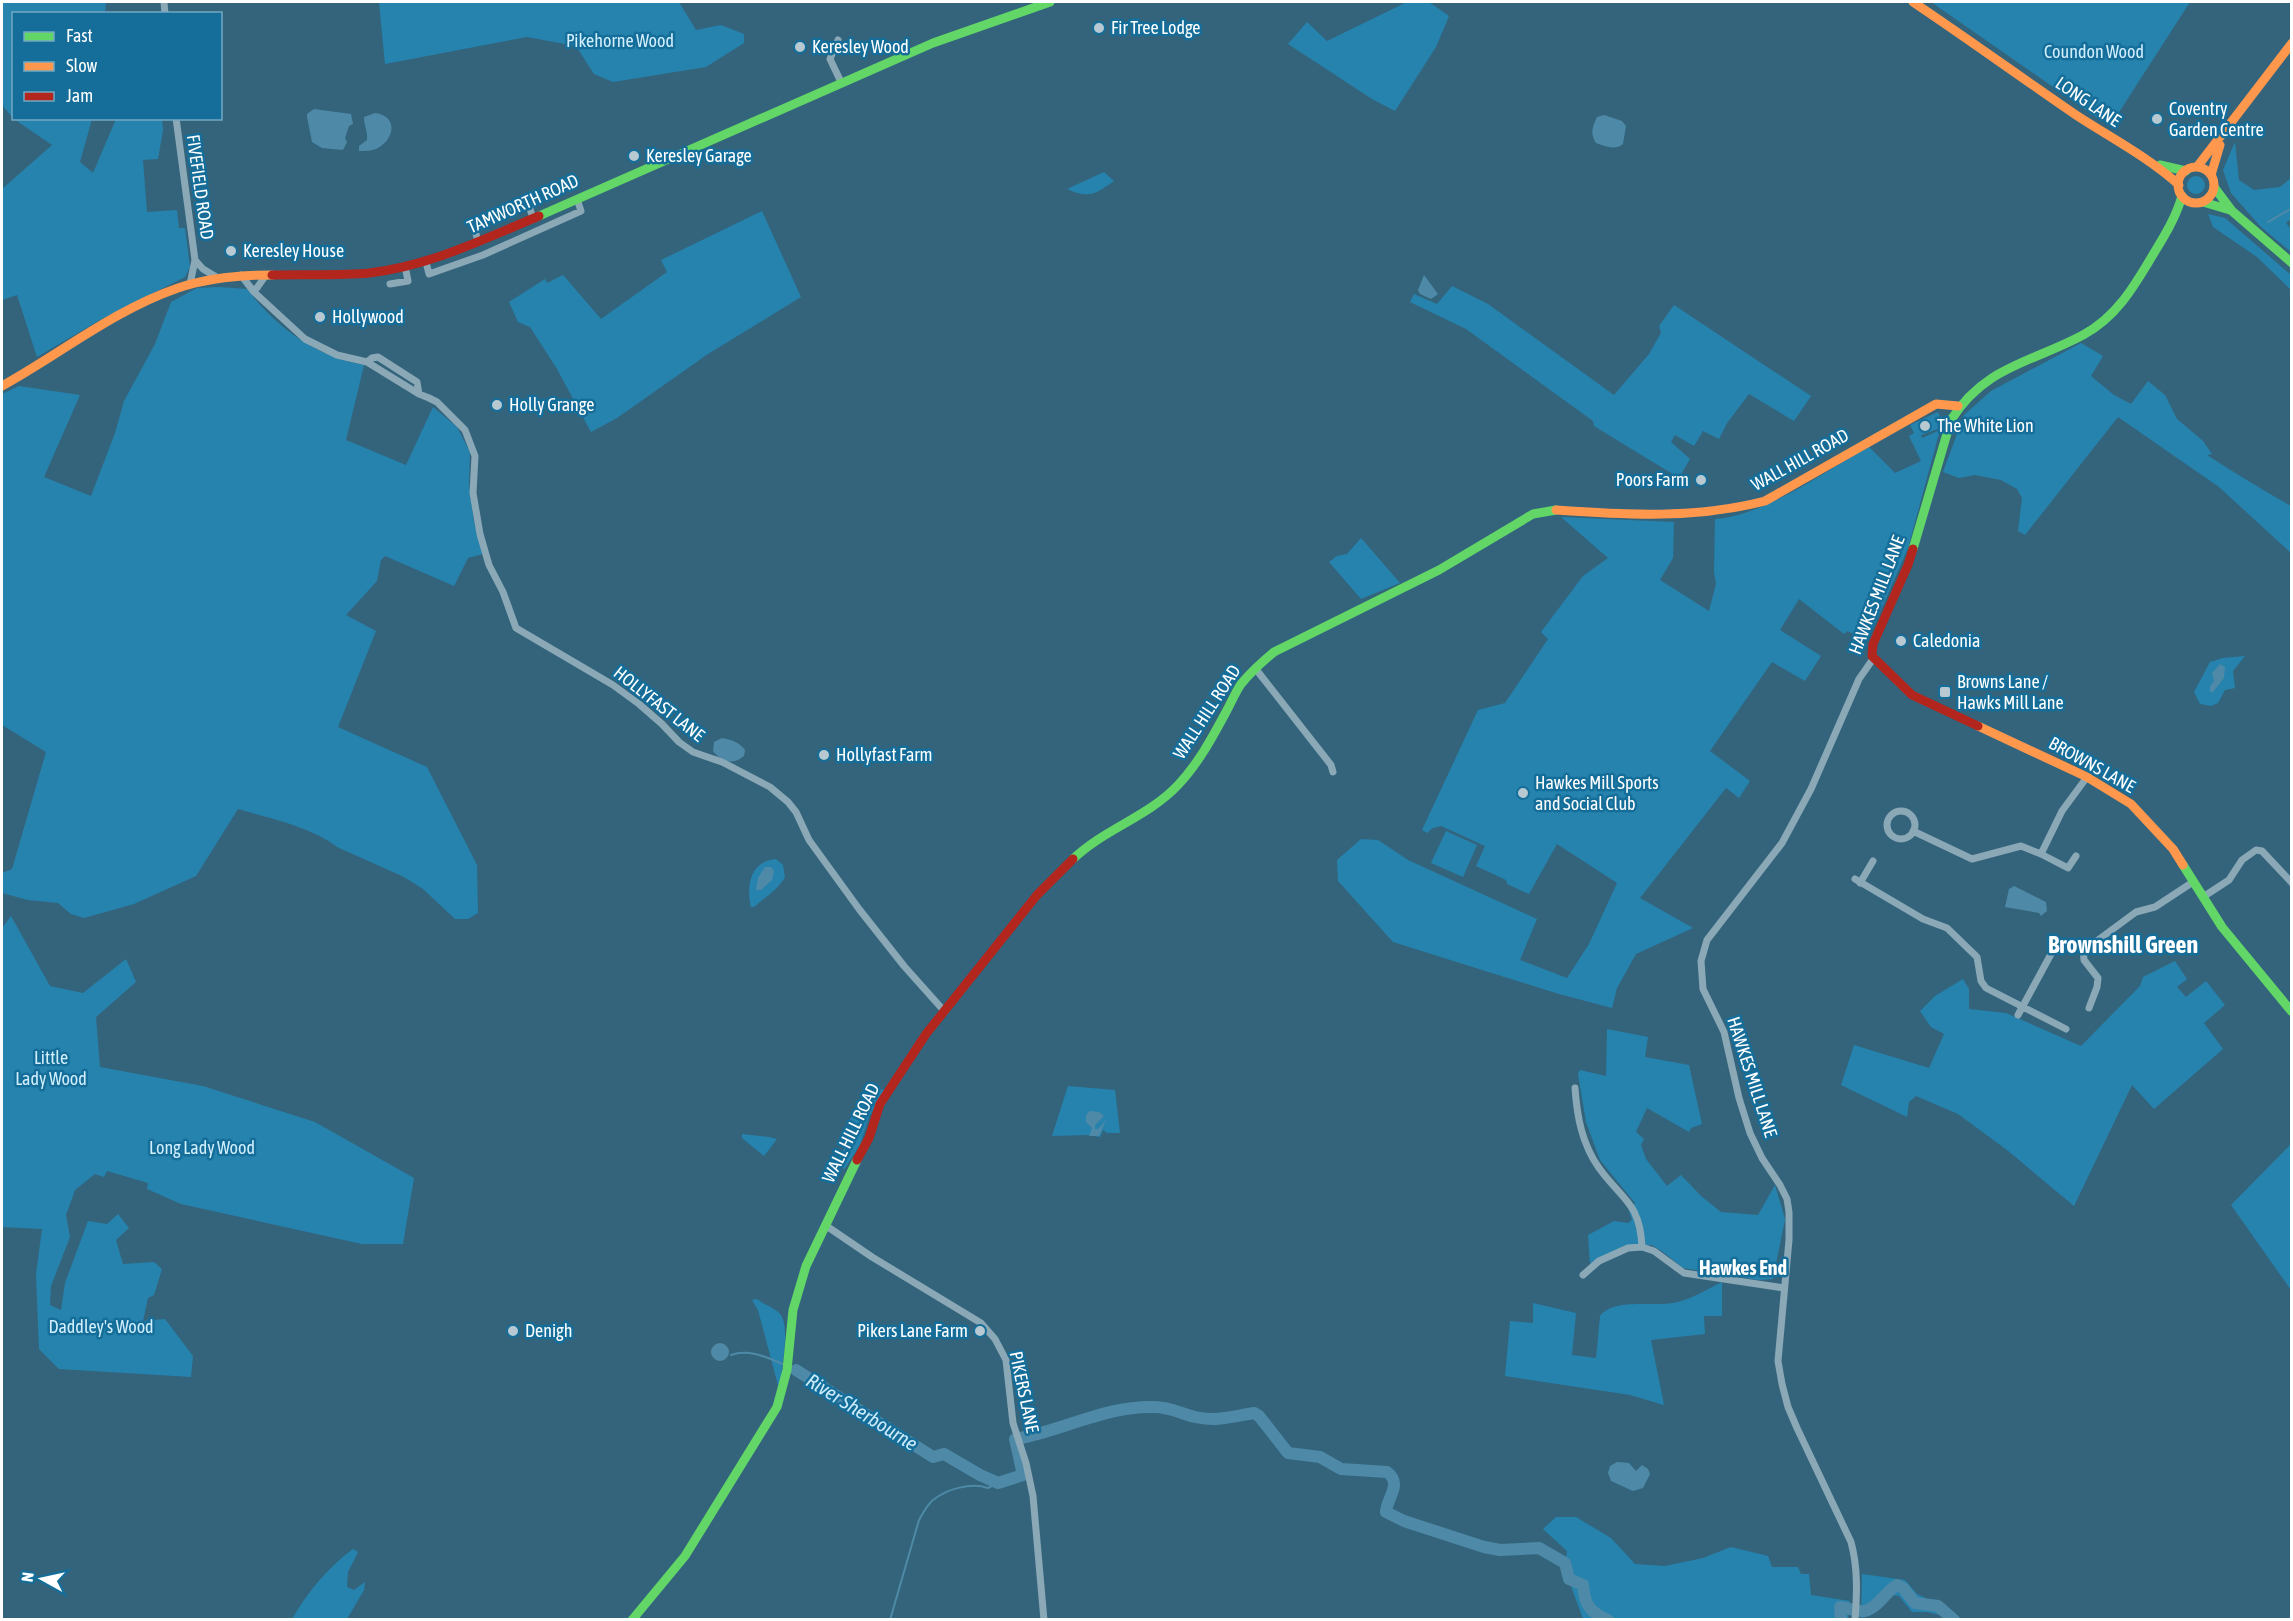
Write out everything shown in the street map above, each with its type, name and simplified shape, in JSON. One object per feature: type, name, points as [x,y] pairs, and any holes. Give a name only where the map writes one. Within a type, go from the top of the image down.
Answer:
[{"type":"street","name":"TAMWORTH ROAD","points":[[2,386],[104,324],[173,289],[241,275],[354,274],[426,262],[478,242],[933,42],[1050,2]]},
{"type":"street","name":"LONG LANE","points":[[1913,2],[2077,115],[2157,165],[2179,185]]},
{"type":"street","points":[[838,40],[830,59],[841,82]]},
{"type":"street","points":[[1958,406],[1985,382],[2084,334],[2116,310],[2129,296],[2178,214],[2182,196],[2180,178],[2186,171],[2197,167],[2292,43]]},
{"type":"street","name":"FIVEFIELD ROAD","points":[[176,120],[195,260],[190,284]]},
{"type":"street","points":[[2224,134],[2213,163],[2211,175],[2214,188],[2232,211],[2292,263]]},
{"type":"street","name":"LONG LANE","points":[[2157,165],[2186,171]]},
{"type":"street","points":[[2197,167],[2211,175]]},
{"type":"street","points":[[2178,214],[2209,198],[2214,188]]},
{"type":"street","points":[[2182,196],[2198,203],[2232,211]]},
{"type":"street","points":[[426,262],[429,274],[483,255],[581,211],[577,199]]},
{"type":"street","points":[[478,242],[474,226],[528,203],[533,218]]},
{"type":"street","name":"FIVEFIELD ROAD","points":[[195,260],[203,269],[218,278]]},
{"type":"street","points":[[390,284],[411,280],[405,266]]},
{"type":"street","name":"HOLLYFAST LANE","points":[[241,275],[254,292],[305,339],[338,355],[367,362],[418,394],[437,402],[465,430],[475,456],[473,493],[480,534],[489,565],[503,592],[516,628],[613,685],[663,724],[679,742],[693,752],[722,762],[770,787],[788,802],[796,812],[809,840],[859,909],[904,966],[945,1012]]},
{"type":"street","points":[[254,292],[266,275]]},
{"type":"street","name":"WALL HILL ROAD","points":[[632,1620],[685,1556],[777,1407],[788,1366],[793,1310],[807,1266],[841,1190],[869,1138],[880,1104],[926,1034],[1003,937],[1062,869],[1086,847],[1146,811],[1166,797],[1180,783],[1204,750],[1240,686],[1256,668],[1274,652],[1297,639],[1447,566],[1533,514],[1552,510],[1676,516],[1751,505],[1765,501],[1821,467],[1936,404],[1958,406]]},
{"type":"street","name":"HAWKES MILL LANE","points":[[1855,1620],[1856,1559],[1851,1542],[1788,1407],[1778,1361],[1789,1240],[1787,1199],[1750,1133],[1739,1098],[1724,1032],[1703,989],[1701,962],[1707,940],[1782,843],[1811,789],[1859,679],[1873,659],[1872,648],[1908,565],[1951,420],[1958,406]]},
{"type":"street","name":"BROWNS LANE","points":[[1873,659],[1904,689],[1922,700],[2087,777],[2114,792],[2147,819],[2173,849],[2229,935],[2292,1012]]},
{"type":"street","points":[[1256,668],[1331,765],[1333,772]]},
{"type":"street","points":[[2041,854],[2062,811],[2087,777]]},
{"type":"street","points":[[1898,811],[1908,813],[1914,821],[1913,831],[1904,838],[1893,837],[1887,828],[1889,817],[1898,811]]},
{"type":"street","points":[[1913,831],[1972,859],[2021,846],[2068,868],[2076,856]]},
{"type":"street","points":[[2203,897],[2229,880],[2242,860],[2256,850],[2262,850],[2292,883]]},
{"type":"street","points":[[1873,861],[1858,881],[1923,918],[1947,928],[1977,957],[1983,985],[2066,1029]]},
{"type":"street","points":[[2018,1015],[2055,944],[2063,941],[2083,948],[2094,944],[2136,912],[2155,907],[2193,882]]},
{"type":"street","points":[[2083,948],[2084,960],[2098,978],[2089,1008]]},
{"type":"street","points":[[1575,1088],[1578,1119],[1585,1141],[1598,1167],[1626,1198],[1639,1220],[1642,1247]]},
{"type":"street","name":"PIKERS LANE","points":[[825,1225],[872,1257],[981,1323],[995,1339],[1006,1360],[1013,1423],[1026,1463],[1033,1496],[1044,1620]]},
{"type":"street","points":[[1583,1275],[1599,1261],[1628,1248],[1642,1247],[1654,1251],[1684,1273],[1784,1288]]},
{"type":"green space","points":[[2,2],[106,2],[105,12],[12,12],[12,117],[2,105]]},
{"type":"green space","name":"Pikehorne Wood","points":[[379,2],[679,2],[696,30],[721,25],[744,34],[744,43],[706,67],[613,82],[594,74],[576,46],[527,37],[385,64]]},
{"type":"green space","points":[[1407,2],[1429,2],[1449,16],[1436,47],[1395,111],[1372,99],[1288,44],[1307,22],[1327,41]]},
{"type":"green space","name":"Coundon Wood","points":[[1931,2],[2190,2],[2114,120],[2102,121]]},
{"type":"green space","points":[[15,120],[92,120],[80,162],[93,173],[116,120],[162,120],[163,130],[158,159],[143,160],[147,212],[177,210],[179,228],[185,228],[190,267],[185,277],[100,320],[37,357],[17,295],[2,300],[2,189],[52,145]]},
{"type":"green space","points":[[2235,142],[2239,180],[2254,190],[2280,187],[2291,178],[2291,219],[2286,223],[2291,229],[2291,252],[2261,227],[2231,193],[2223,170]]},
{"type":"green space","points":[[1104,172],[1114,181],[1097,192],[1081,194],[1067,189]]},
{"type":"green space","points":[[2192,176],[2200,176],[2205,181],[2203,192],[2192,194],[2187,189],[2187,181]]},
{"type":"green space","points":[[762,211],[801,297],[708,354],[617,418],[591,432],[557,369],[530,327],[518,322],[509,302],[545,279],[547,283],[563,275],[601,319],[667,272],[661,260]]},
{"type":"green space","points":[[2208,214],[2225,218],[2291,275],[2291,290],[2257,257],[2213,227]]},
{"type":"green space","points":[[1452,286],[1488,304],[1614,395],[1649,354],[1661,333],[1659,326],[1674,305],[1811,396],[1794,421],[1749,394],[1727,423],[1719,439],[1703,431],[1694,446],[1675,435],[1671,442],[1690,459],[1679,478],[1594,426],[1593,421],[1466,329],[1410,302],[1414,294],[1437,304]]},
{"type":"green space","points":[[197,288],[247,289],[271,316],[298,338],[329,355],[364,365],[346,440],[406,465],[433,407],[457,427],[470,452],[469,485],[474,522],[483,554],[468,558],[454,586],[385,556],[381,560],[377,581],[346,615],[376,631],[338,727],[427,767],[477,865],[478,913],[468,919],[455,919],[423,889],[404,877],[337,847],[315,834],[238,809],[196,876],[134,904],[84,918],[71,914],[58,903],[28,900],[2,893],[2,873],[12,869],[46,752],[2,725],[2,394],[19,386],[80,395],[44,477],[91,496],[115,433],[124,401],[155,344],[171,302]]},
{"type":"green space","points":[[2081,343],[2103,356],[2091,376],[2114,395],[2131,404],[2148,381],[2165,395],[2177,419],[2203,441],[2212,454],[2207,455],[2291,506],[2291,553],[2219,487],[2118,417],[2025,535],[2018,531],[2022,498],[2017,489],[2001,480],[1975,475],[1959,478],[1943,472],[1964,415],[1991,391]]},
{"type":"green space","points":[[1938,412],[1942,422],[1939,423],[1941,428],[1921,435],[1922,438],[1940,430],[1908,548],[1868,640],[1847,631],[1844,634],[1799,599],[1780,630],[1821,656],[1805,681],[1772,662],[1710,751],[1750,781],[1739,798],[1726,788],[1640,898],[1693,928],[1636,954],[1617,988],[1612,1008],[1559,994],[1393,942],[1338,881],[1337,860],[1361,839],[1378,840],[1408,860],[1537,919],[1520,960],[1567,978],[1589,944],[1617,883],[1557,844],[1529,894],[1476,866],[1485,846],[1441,826],[1427,833],[1422,830],[1478,710],[1505,703],[1548,639],[1541,632],[1583,576],[1608,558],[1561,517],[1674,522],[1673,558],[1660,580],[1709,611],[1716,584],[1714,572],[1715,519],[1755,510],[1794,491],[1869,447],[1895,473],[1921,461],[1909,436],[1914,433],[1910,425]]},
{"type":"green space","points":[[1361,538],[1400,583],[1361,599],[1329,562],[1337,556],[1347,554]]},
{"type":"green space","points":[[2245,656],[2233,671],[2235,688],[2225,690],[2218,703],[2211,706],[2200,704],[2194,692],[2210,662]]},
{"type":"green space","points":[[1446,831],[1477,845],[1463,877],[1431,863]]},
{"type":"green space","points":[[776,859],[783,865],[785,877],[771,894],[751,907],[749,891],[755,870],[760,864]]},
{"type":"green space","points":[[11,916],[50,986],[83,993],[126,959],[136,982],[96,1017],[100,1067],[203,1086],[315,1122],[414,1178],[403,1244],[362,1244],[181,1204],[147,1189],[148,1183],[107,1171],[104,1177],[95,1174],[75,1190],[66,1215],[70,1237],[51,1286],[50,1305],[61,1310],[65,1283],[88,1221],[107,1224],[118,1214],[129,1228],[116,1240],[123,1264],[154,1262],[162,1269],[154,1295],[148,1298],[143,1321],[165,1319],[193,1356],[191,1377],[59,1369],[39,1349],[36,1274],[42,1229],[2,1227],[2,928]]},
{"type":"green space","points":[[2175,961],[2187,979],[2177,987],[2186,997],[2206,981],[2225,1005],[2204,1023],[2223,1049],[2154,1109],[2132,1085],[2074,1206],[2007,1150],[1958,1114],[1916,1096],[1909,1102],[1907,1117],[1841,1085],[1854,1045],[1929,1068],[1944,1034],[1931,1027],[1920,1011],[1935,996],[1963,979],[1969,989],[1969,1009],[2006,1013],[2081,1046],[2140,986],[2143,977]]},
{"type":"green space","points":[[1607,1029],[1648,1037],[1645,1057],[1689,1065],[1702,1124],[1691,1128],[1689,1132],[1647,1108],[1636,1132],[1644,1139],[1641,1145],[1646,1159],[1667,1186],[1681,1175],[1701,1196],[1721,1212],[1758,1215],[1775,1185],[1785,1219],[1773,1279],[1758,1280],[1683,1268],[1652,1245],[1599,1259],[1590,1264],[1588,1235],[1614,1221],[1628,1223],[1632,1220],[1629,1211],[1635,1203],[1600,1160],[1586,1122],[1578,1074],[1580,1070],[1606,1076]]},
{"type":"green space","points":[[1068,1086],[1115,1090],[1120,1133],[1107,1133],[1103,1130],[1100,1137],[1052,1136]]},
{"type":"green space","points":[[885,1089],[869,1117],[860,1145],[844,1170],[839,1158],[850,1137],[850,1119],[860,1104],[876,1090]]},
{"type":"green space","points":[[742,1134],[777,1139],[764,1156],[742,1138]]},
{"type":"green space","points":[[2292,1145],[2291,1290],[2231,1205]]},
{"type":"green space","points":[[1722,1282],[1722,1316],[1704,1316],[1705,1334],[1651,1340],[1664,1405],[1630,1395],[1505,1376],[1510,1321],[1533,1323],[1533,1303],[1576,1313],[1572,1355],[1596,1358],[1600,1316],[1607,1310],[1625,1305],[1678,1302]]},
{"type":"green space","points":[[757,1299],[778,1312],[783,1320],[785,1339],[779,1389],[758,1310],[752,1300]]},
{"type":"green space","points":[[1556,1517],[1576,1517],[1611,1538],[1635,1564],[1665,1566],[1703,1558],[1731,1547],[1768,1556],[1772,1567],[1798,1567],[1801,1574],[1809,1574],[1811,1595],[1850,1601],[1848,1619],[1583,1619],[1568,1577],[1567,1551],[1543,1529]]},
{"type":"green space","points":[[353,1549],[358,1552],[348,1572],[347,1587],[354,1590],[365,1582],[364,1590],[347,1619],[292,1619],[319,1581]]},
{"type":"green space","points":[[1862,1574],[1905,1580],[1917,1594],[1945,1607],[1940,1615],[1912,1612],[1899,1596],[1892,1595],[1861,1619]]},
{"type":"shaded area","points":[[314,109],[351,114],[353,124],[349,126],[345,138],[347,142],[343,150],[322,148],[312,142],[307,114]]},
{"type":"shaded area","points":[[375,113],[388,118],[392,128],[391,133],[384,144],[378,148],[359,151],[359,146],[367,140],[364,117]]},
{"type":"shaded area","points":[[1604,115],[1622,121],[1626,126],[1623,144],[1620,146],[1613,148],[1596,143],[1592,130],[1597,117]]},
{"type":"shaded area","points":[[1424,275],[1438,294],[1431,299],[1420,294],[1418,290]]},
{"type":"shaded area","points":[[2220,664],[2225,667],[2224,678],[2213,692],[2210,692],[2210,686],[2214,681],[2212,673]]},
{"type":"shaded area","points":[[722,738],[740,745],[745,750],[744,756],[732,762],[720,758],[713,751],[714,742]]},
{"type":"shaded area","points":[[765,867],[771,867],[774,871],[772,880],[761,890],[756,890],[758,878]]},
{"type":"shaded area","points":[[2014,886],[2046,902],[2047,911],[2041,916],[2039,913],[2005,907],[2009,889]]},
{"type":"shaded area","points":[[1090,1111],[1099,1112],[1104,1116],[1095,1125],[1095,1129],[1098,1129],[1106,1120],[1099,1136],[1089,1136],[1092,1128],[1086,1122],[1086,1115]]},
{"type":"shaded area","points":[[716,1343],[724,1343],[729,1348],[727,1359],[716,1361],[711,1356],[711,1348]]},
{"type":"shaded area","points":[[1617,1462],[1629,1463],[1636,1471],[1642,1465],[1648,1469],[1650,1474],[1643,1488],[1633,1491],[1611,1481],[1608,1473],[1610,1466]]},
{"type":"waterway","points":[[2268,222],[2292,208]]},
{"type":"waterway","name":"River Sherbourne","points":[[731,1355],[752,1353],[785,1365]]},
{"type":"waterway","name":"River Sherbourne","points":[[796,1370],[933,1457],[944,1454],[998,1483],[1023,1475],[1015,1439]]},
{"type":"waterway","name":"River Sherbourne","points":[[1021,1438],[1104,1414],[1138,1407],[1166,1408],[1210,1419],[1254,1413],[1259,1416],[1288,1453],[1320,1457],[1341,1469],[1387,1472],[1392,1477],[1394,1486],[1386,1512],[1404,1521],[1484,1547],[1500,1550],[1539,1548],[1565,1563],[1569,1579],[1583,1585],[1585,1597],[1592,1611],[1608,1620]]},
{"type":"waterway","points":[[890,1620],[919,1520],[929,1504],[952,1490],[967,1486],[988,1488],[998,1483]]},
{"type":"waterway","name":"River Sherbourne","points":[[1841,1620],[1840,1607],[1865,1611],[1878,1603],[1897,1585],[1903,1588],[1915,1603],[1938,1606],[1954,1620]]},
{"type":"traffic: fast","points":[[539,216],[933,43],[1050,2]]},
{"type":"traffic: fast","points":[[2160,165],[2186,171]]},
{"type":"traffic: fast","points":[[2214,187],[2232,211],[2292,263]]},
{"type":"traffic: fast","points":[[1913,549],[1951,420],[1964,402],[1994,377],[2083,335],[2106,319],[2140,277],[2170,226],[2182,196]]},
{"type":"traffic: fast","points":[[2203,202],[2230,210]]},
{"type":"traffic: fast","points":[[1073,859],[1098,839],[1153,806],[1178,785],[1204,750],[1241,684],[1274,652],[1439,570],[1533,514],[1556,510]]},
{"type":"traffic: fast","points":[[2183,865],[2222,927],[2292,1012]]},
{"type":"traffic: fast","points":[[632,1620],[685,1556],[777,1407],[787,1370],[793,1310],[806,1266],[857,1160]]},
{"type":"traffic: slow","points":[[1913,2],[2076,115],[2142,157],[2179,185]]},
{"type":"traffic: slow","points":[[2197,167],[2292,43]]},
{"type":"traffic: slow","points":[[2211,175],[2220,145]]},
{"type":"traffic: slow","points":[[2196,167],[2209,172],[2214,185],[2209,198],[2196,203],[2183,198],[2178,185],[2183,172],[2196,167]]},
{"type":"traffic: slow","points":[[2,386],[109,320],[154,297],[212,279],[272,275]]},
{"type":"traffic: slow","points":[[1556,510],[1635,514],[1687,513],[1713,511],[1765,501],[1936,404],[1958,406]]},
{"type":"traffic: slow","points":[[1978,726],[2087,777],[2131,804],[2173,849],[2183,865]]},
{"type":"traffic: jam","points":[[272,275],[357,274],[391,269],[435,258],[539,216]]},
{"type":"traffic: jam","points":[[1913,549],[1873,644],[1872,656],[1912,695],[1978,726]]},
{"type":"traffic: jam","points":[[857,1160],[869,1138],[880,1104],[926,1034],[1037,895],[1073,859]]},
{"type":"place","name":"Fir Tree Lodge","points":[[1099,28]]},
{"type":"place","name":"Keresley Wood","points":[[800,47]]},
{"type":"place","name":"Coventry Garden Centre","points":[[2157,119]]},
{"type":"place","name":"Keresley Garage","points":[[634,156]]},
{"type":"place","name":"Keresley House","points":[[231,251]]},
{"type":"place","name":"Hollywood","points":[[320,317]]},
{"type":"place","name":"Holly Grange","points":[[497,405]]},
{"type":"place","name":"The White Lion","points":[[1925,426]]},
{"type":"place","name":"Poors Farm","points":[[1701,480]]},
{"type":"place","name":"Caledonia","points":[[1901,641]]},
{"type":"place","name":"Browns Lane / Hawks Mill Lane","points":[[1945,692]]},
{"type":"place","name":"Hollyfast Farm","points":[[824,755]]},
{"type":"place","name":"Hawkes Mill Sports and Social Club","points":[[1523,793]]},
{"type":"place","name":"Denigh","points":[[513,1331]]},
{"type":"place","name":"Pikers Lane Farm","points":[[980,1331]]},
{"type":"district","name":"Brownshill Green","points":[[2123,945]]},
{"type":"district","name":"Hawkes End","points":[[1743,1268]]},
{"type":"park label","name":"Little Lady Wood","points":[[51,1068]]},
{"type":"park label","name":"Long Lady Wood","points":[[202,1148]]},
{"type":"park label","name":"Daddley's Wood","points":[[101,1327]]}]
